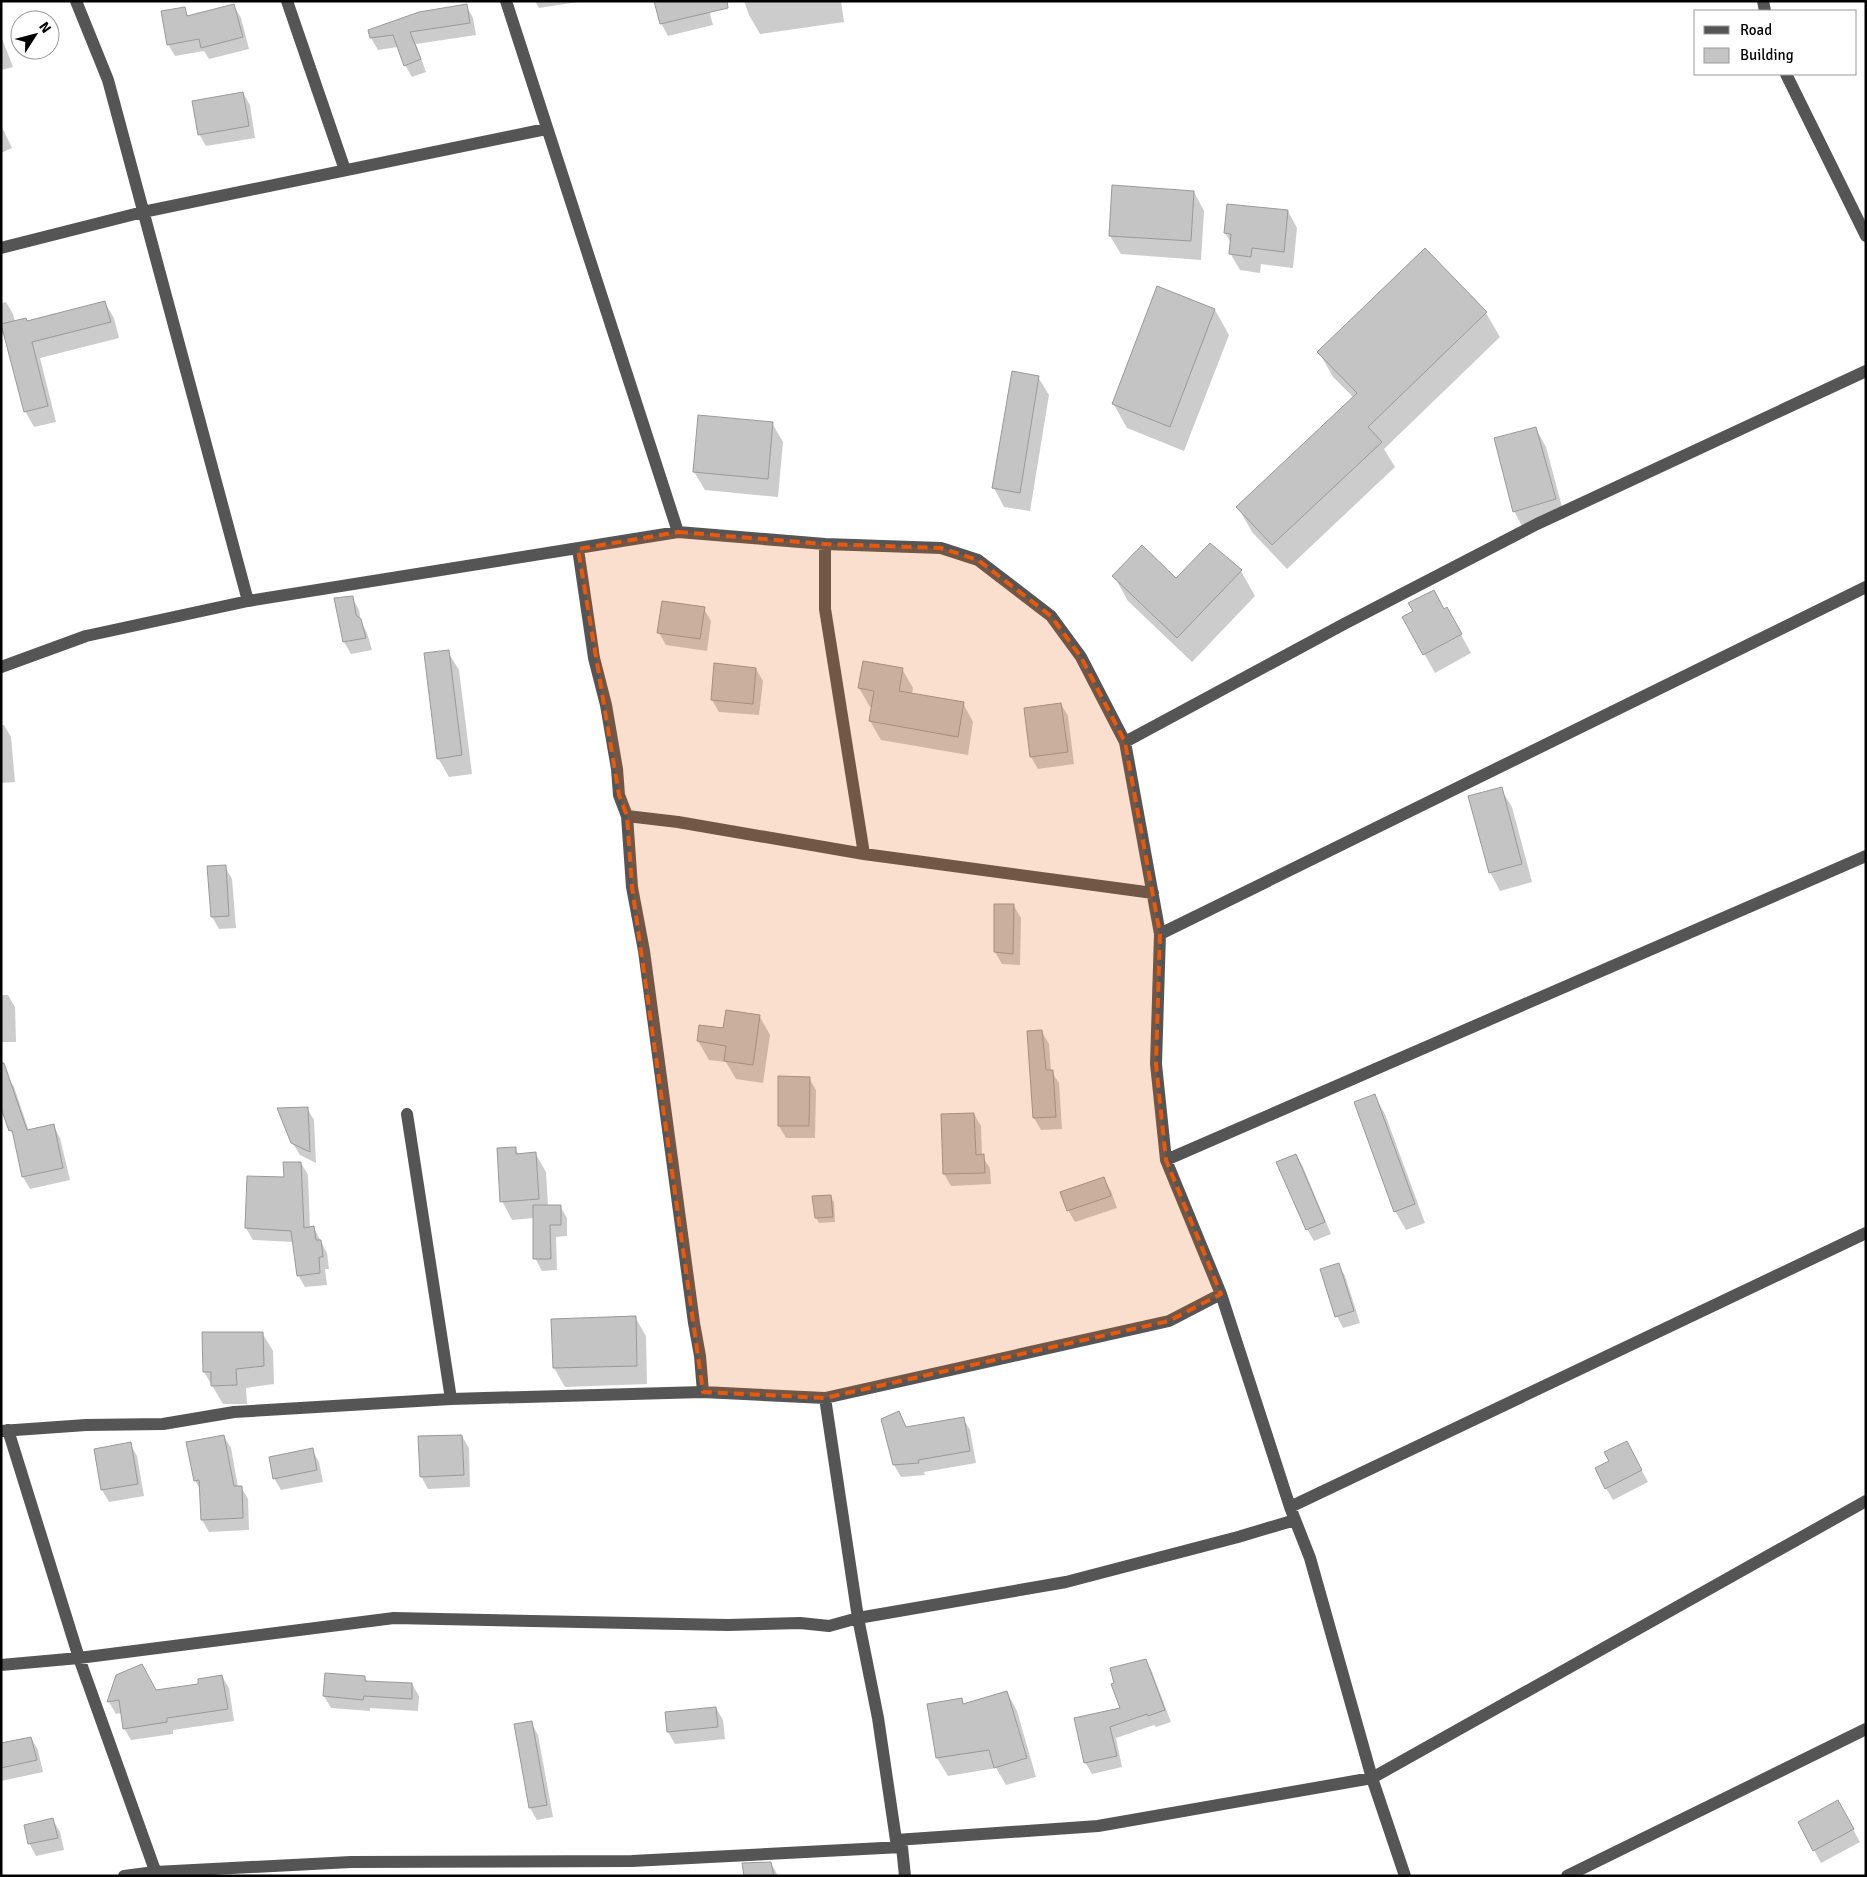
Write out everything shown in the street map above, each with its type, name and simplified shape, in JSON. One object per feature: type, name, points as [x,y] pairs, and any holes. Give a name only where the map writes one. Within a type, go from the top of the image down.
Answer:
[{"type":"street","points":[[76,1],[108,80],[248,601]]},
{"type":"street","points":[[287,1],[345,170]]},
{"type":"street","points":[[506,1],[678,532]]},
{"type":"street","points":[[1786,75],[1866,236]]},
{"type":"street","points":[[1,248],[143,212],[546,129]]},
{"type":"street","points":[[1126,742],[1344,624],[1537,524],[1866,372]]},
{"type":"street","points":[[1,668],[86,636],[248,601],[678,532],[825,544],[941,548],[978,560],[1051,616],[1081,657],[1126,742],[1160,934],[1156,1064],[1166,1160],[1221,1294],[1292,1514],[1310,1558],[1372,1778],[1405,1876]]},
{"type":"street","points":[[825,544],[825,609],[864,854]]},
{"type":"street","points":[[578,549],[594,658],[606,705],[617,770],[619,795],[627,816],[632,887],[644,952],[700,1356],[703,1392]]},
{"type":"street","points":[[1160,934],[1866,587]]},
{"type":"street","points":[[627,816],[678,822],[864,854],[1153,893]]},
{"type":"street","points":[[1166,1160],[1866,856]]},
{"type":"street","points":[[407,1114],[451,1399]]},
{"type":"street","points":[[1,1665],[79,1658],[394,1618],[728,1626],[800,1623],[829,1626],[858,1618],[1066,1582],[1238,1537],[1292,1514],[1866,1233]]},
{"type":"street","points":[[156,1874],[79,1658],[5,1431],[86,1425],[163,1424],[234,1412],[451,1399],[703,1392],[825,1398],[1169,1321],[1221,1294]]},
{"type":"street","points":[[825,1398],[858,1618],[878,1718],[905,1876]]},
{"type":"street","points":[[124,1876],[351,1862],[632,1861],[899,1843],[1098,1826],[1372,1778],[1866,1501]]},
{"type":"street","points":[[1567,1876],[1866,1729]]},
{"type":"highlighted area","points":[[678,532],[825,544],[941,548],[978,560],[1051,616],[1081,657],[1125,742],[1160,934],[1156,1064],[1166,1160],[1221,1294],[1169,1321],[825,1398],[703,1392],[632,887],[627,816],[619,795],[578,549]]},
{"type":"building","points":[[654,1],[727,1],[728,8],[660,24]]},
{"type":"building","points":[[234,4],[243,37],[201,48],[199,39],[167,45],[161,11],[185,7],[187,16]]},
{"type":"building","points":[[467,4],[470,23],[410,32],[421,59],[404,66],[393,35],[370,38],[368,30],[419,12]]},
{"type":"building","points":[[243,92],[249,126],[198,135],[192,101]]},
{"type":"building","points":[[1112,185],[1194,191],[1191,241],[1109,236]]},
{"type":"building","points":[[1227,204],[1288,210],[1284,252],[1252,248],[1251,257],[1229,254],[1231,234],[1224,233]]},
{"type":"building","points":[[1425,248],[1487,312],[1368,427],[1382,442],[1272,545],[1236,507],[1357,393],[1317,352]]},
{"type":"building","points":[[1157,286],[1215,309],[1170,427],[1112,404]]},
{"type":"building","points":[[105,301],[111,322],[32,342],[48,406],[24,412],[1,324],[26,318],[27,321]]},
{"type":"building","points":[[1012,371],[1039,376],[1020,493],[992,488]]},
{"type":"building","points":[[698,415],[773,422],[768,479],[693,472]]},
{"type":"building","points":[[1536,427],[1556,499],[1513,512],[1494,438]]},
{"type":"building","points":[[1210,543],[1242,570],[1177,638],[1112,576],[1142,545],[1176,578]]},
{"type":"building","points":[[1434,590],[1444,609],[1447,607],[1462,634],[1423,655],[1402,617],[1413,611],[1408,603]]},
{"type":"building","points":[[353,596],[356,615],[361,619],[366,638],[343,642],[334,598]]},
{"type":"building","points":[[662,601],[705,607],[700,639],[657,633]]},
{"type":"building","points":[[449,650],[462,755],[437,759],[424,653]]},
{"type":"building","points":[[863,661],[903,668],[899,691],[964,702],[958,737],[869,721],[874,691],[858,688]]},
{"type":"building","points":[[714,663],[756,668],[753,704],[711,700]]},
{"type":"building","points":[[1061,703],[1068,752],[1030,757],[1024,708]]},
{"type":"building","points":[[1502,787],[1522,864],[1489,873],[1468,796]]},
{"type":"building","points":[[226,865],[229,916],[211,917],[207,866]]},
{"type":"building","points":[[994,904],[1014,904],[1013,954],[994,952]]},
{"type":"building","points":[[726,1010],[760,1015],[753,1065],[724,1061],[726,1046],[697,1041],[699,1025],[723,1028]]},
{"type":"building","points":[[1042,1030],[1046,1070],[1053,1070],[1056,1117],[1033,1118],[1027,1031]]},
{"type":"building","points":[[1,1063],[4,1063],[27,1130],[54,1124],[63,1168],[22,1177],[12,1130],[9,1131],[1,1108]]},
{"type":"building","points":[[778,1076],[810,1077],[809,1126],[778,1126]]},
{"type":"building","points":[[1375,1094],[1415,1204],[1394,1212],[1354,1102]]},
{"type":"building","points":[[308,1107],[310,1152],[291,1143],[277,1108]]},
{"type":"building","points":[[974,1113],[976,1155],[984,1154],[985,1173],[943,1174],[941,1114]]},
{"type":"building","points":[[516,1147],[516,1154],[536,1152],[539,1199],[500,1202],[497,1148]]},
{"type":"building","points":[[1296,1154],[1325,1222],[1306,1230],[1276,1162]]},
{"type":"building","points":[[283,1162],[301,1162],[304,1228],[314,1226],[316,1240],[321,1240],[323,1257],[319,1257],[320,1273],[297,1276],[291,1231],[245,1228],[247,1176],[284,1177]]},
{"type":"building","points":[[1104,1177],[1111,1196],[1067,1211],[1060,1192]]},
{"type":"building","points":[[831,1195],[833,1217],[815,1218],[812,1196]]},
{"type":"building","points":[[533,1205],[561,1205],[561,1225],[550,1225],[551,1259],[533,1259]]},
{"type":"building","points":[[1339,1263],[1354,1311],[1335,1317],[1320,1269]]},
{"type":"building","points":[[636,1316],[637,1366],[553,1368],[551,1319]]},
{"type":"building","points":[[202,1332],[263,1332],[264,1366],[236,1369],[237,1385],[211,1386],[211,1372],[203,1372]]},
{"type":"building","points":[[899,1411],[906,1427],[964,1417],[970,1451],[918,1460],[919,1463],[893,1465],[881,1419]]},
{"type":"building","points":[[224,1435],[234,1486],[242,1486],[243,1518],[201,1520],[199,1480],[194,1481],[186,1442]]},
{"type":"building","points":[[462,1435],[464,1475],[420,1477],[418,1436]]},
{"type":"building","points":[[1627,1441],[1642,1470],[1605,1489],[1595,1468],[1609,1461],[1604,1452]]},
{"type":"building","points":[[131,1442],[138,1484],[101,1490],[94,1449]]},
{"type":"building","points":[[313,1448],[317,1470],[273,1479],[269,1457]]},
{"type":"building","points":[[1146,1659],[1165,1710],[1110,1727],[1117,1756],[1084,1763],[1074,1718],[1120,1708],[1111,1684],[1114,1683],[1110,1668]]},
{"type":"building","points":[[142,1664],[156,1690],[198,1684],[198,1679],[222,1675],[228,1709],[167,1718],[167,1722],[123,1729],[119,1700],[107,1702],[116,1675]]},
{"type":"building","points":[[325,1673],[365,1676],[365,1681],[412,1683],[412,1699],[364,1696],[363,1700],[323,1696]]},
{"type":"building","points":[[1007,1691],[1027,1758],[994,1768],[989,1750],[936,1758],[927,1704],[962,1698],[963,1704]]},
{"type":"building","points":[[716,1707],[718,1727],[667,1732],[665,1712]]},
{"type":"building","points":[[532,1721],[547,1805],[529,1808],[514,1724]]},
{"type":"building","points":[[31,1737],[37,1760],[1,1768],[1,1743]]},
{"type":"building","points":[[1838,1800],[1854,1829],[1813,1851],[1798,1822]]},
{"type":"building","points":[[53,1818],[58,1838],[28,1844],[24,1825]]},
{"type":"building","points":[[771,1862],[774,1876],[744,1876],[742,1863]]}]
